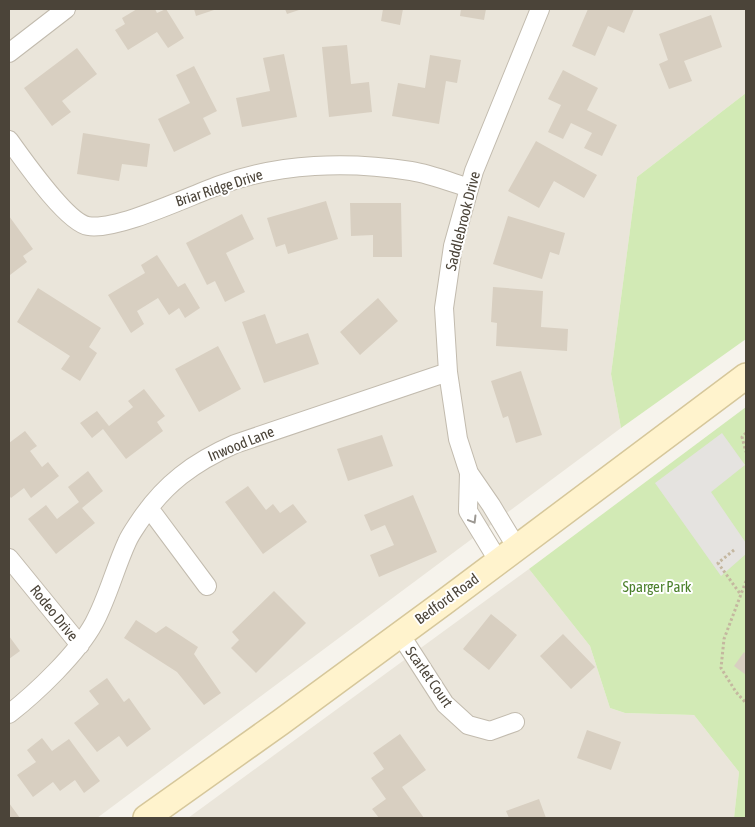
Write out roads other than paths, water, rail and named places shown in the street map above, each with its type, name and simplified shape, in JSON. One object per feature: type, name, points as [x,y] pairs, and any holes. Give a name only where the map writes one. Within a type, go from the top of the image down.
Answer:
[{"type":"street","points":[[9,53],[66,9]]},
{"type":"street","name":"Saddlebrook Drive","points":[[508,555],[491,505],[469,473],[458,439],[448,372],[444,308],[453,246],[474,171],[540,9]]},
{"type":"street","name":"Briar Ridge Drive","points":[[9,140],[52,197],[75,219],[86,226],[104,227],[222,184],[266,172],[314,166],[349,165],[412,171],[469,188]]},
{"type":"street","name":"Inwood Lane","points":[[9,714],[27,700],[80,645],[95,622],[128,540],[149,508],[166,488],[192,466],[211,454],[235,444],[448,372]]},
{"type":"street","name":"Bedford Road","points":[[146,818],[508,555],[746,376]]},
{"type":"street","points":[[149,508],[207,586]]},
{"type":"street","name":"Rodeo Drive","points":[[9,558],[80,645]]},
{"type":"street","name":"Scarlet Court","points":[[400,634],[446,704],[468,725],[490,731],[515,722]]},
{"type":"park label","name":"Sparger Park","points":[[657,587]]}]
